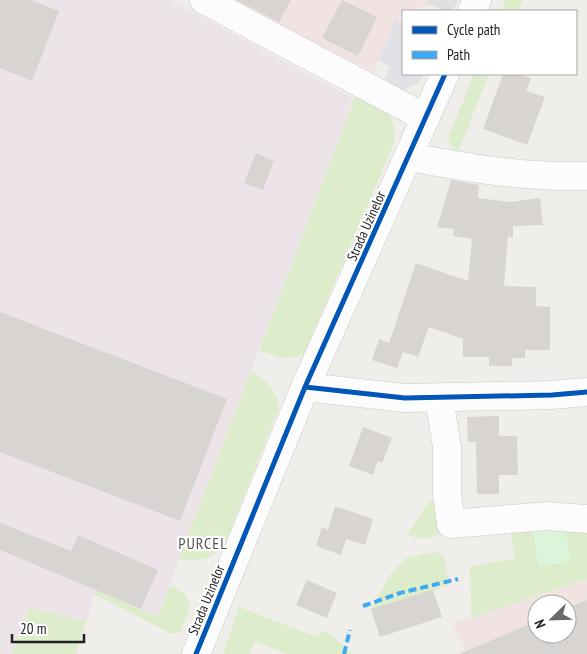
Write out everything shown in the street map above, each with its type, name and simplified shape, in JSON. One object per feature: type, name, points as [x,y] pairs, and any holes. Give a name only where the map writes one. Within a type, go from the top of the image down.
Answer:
[{"type":"street","points":[[204,0],[426,118]]},
{"type":"street","name":"Strada Uzinelor","points":[[196,654],[305,387],[445,75]]},
{"type":"street","points":[[409,157],[498,172],[546,177],[587,176]]},
{"type":"street","points":[[305,387],[405,398],[587,392]]},
{"type":"street","points":[[440,398],[447,447],[447,494],[451,524],[547,516],[587,519]]},
{"type":"shaded area","points":[[0,0],[171,0],[354,99],[157,617],[96,590],[76,654],[0,654]]},
{"type":"shaded area","points":[[228,0],[428,0],[427,4],[414,10],[402,10],[402,16],[395,20],[374,72]]},
{"type":"shaded area","points":[[428,0],[458,0],[453,10],[443,10],[427,4]]},
{"type":"shaded area","points":[[398,18],[402,23],[402,75],[424,75],[417,84],[404,90],[383,83],[390,67],[379,60],[395,20]]},
{"type":"shaded area","points":[[587,579],[587,654],[467,654],[451,624],[527,599],[527,644],[577,644],[577,594],[542,594]]},
{"type":"green space","points":[[505,0],[523,0],[519,10],[501,10]]},
{"type":"green space","points":[[474,75],[489,75],[457,155],[448,139]]},
{"type":"green space","points":[[356,94],[386,110],[392,121],[395,141],[304,354],[286,358],[271,355],[259,350]]},
{"type":"green space","points":[[251,371],[270,386],[276,396],[279,408],[223,548],[203,559],[179,559]]},
{"type":"green space","points":[[440,496],[443,533],[425,539],[407,535],[427,504]]},
{"type":"green space","points":[[587,523],[587,579],[542,594],[527,594],[527,599],[471,618],[470,567],[515,558],[510,530]]},
{"type":"green space","points":[[564,524],[571,561],[539,567],[532,529]]},
{"type":"green space","points":[[433,552],[443,554],[450,585],[371,609],[389,576],[406,558]]},
{"type":"green space","points":[[170,585],[186,595],[190,606],[180,633],[170,633],[94,594],[96,590],[157,617]]},
{"type":"green space","points":[[239,607],[314,636],[326,631],[352,654],[287,654],[254,641],[250,654],[223,654]]},
{"type":"green space","points":[[29,608],[86,621],[76,654],[12,654]]},
{"type":"building","points":[[0,0],[31,0],[59,11],[32,81],[0,68]]},
{"type":"building","points":[[237,0],[291,0],[279,22]]},
{"type":"building","points":[[342,0],[377,17],[358,56],[322,38]]},
{"type":"building","points":[[503,75],[521,75],[531,78],[526,91],[545,97],[527,145],[483,129]]},
{"type":"building","points":[[256,153],[274,161],[263,190],[244,183]]},
{"type":"building","points":[[451,180],[479,185],[478,198],[511,202],[540,198],[543,225],[513,226],[513,238],[508,236],[504,286],[536,287],[536,306],[550,307],[550,350],[525,350],[525,358],[512,358],[512,366],[489,366],[489,357],[463,357],[463,339],[429,327],[418,357],[403,352],[397,368],[372,360],[379,339],[389,343],[416,263],[468,281],[472,239],[453,236],[454,229],[437,227]]},
{"type":"building","points":[[0,312],[227,399],[180,521],[0,452]]},
{"type":"building","points":[[499,416],[499,436],[517,436],[518,475],[499,475],[499,494],[477,494],[476,442],[468,442],[467,417]]},
{"type":"building","points":[[363,427],[392,438],[382,463],[378,461],[373,475],[349,466]]},
{"type":"building","points":[[335,506],[373,519],[365,545],[346,539],[341,555],[316,546],[322,527],[328,530]]},
{"type":"building","points":[[0,523],[71,551],[78,535],[158,570],[141,609],[0,550]]},
{"type":"building","points":[[307,580],[337,593],[327,618],[296,605]]},
{"type":"building","points":[[433,590],[442,617],[380,637],[371,609]]},
{"type":"building","points":[[587,600],[587,654],[459,654],[527,625],[527,644],[577,644],[577,604]]},
{"type":"marked path","points":[[363,606],[400,593],[458,579]]},
{"type":"marked path","points":[[344,654],[350,630]]},
{"type":"cycle path","points":[[196,654],[305,387],[445,75]]},
{"type":"cycle path","points":[[305,387],[405,398],[552,395],[587,392]]},
{"type":"district","name":"PURCEL","points":[[203,543]]}]
